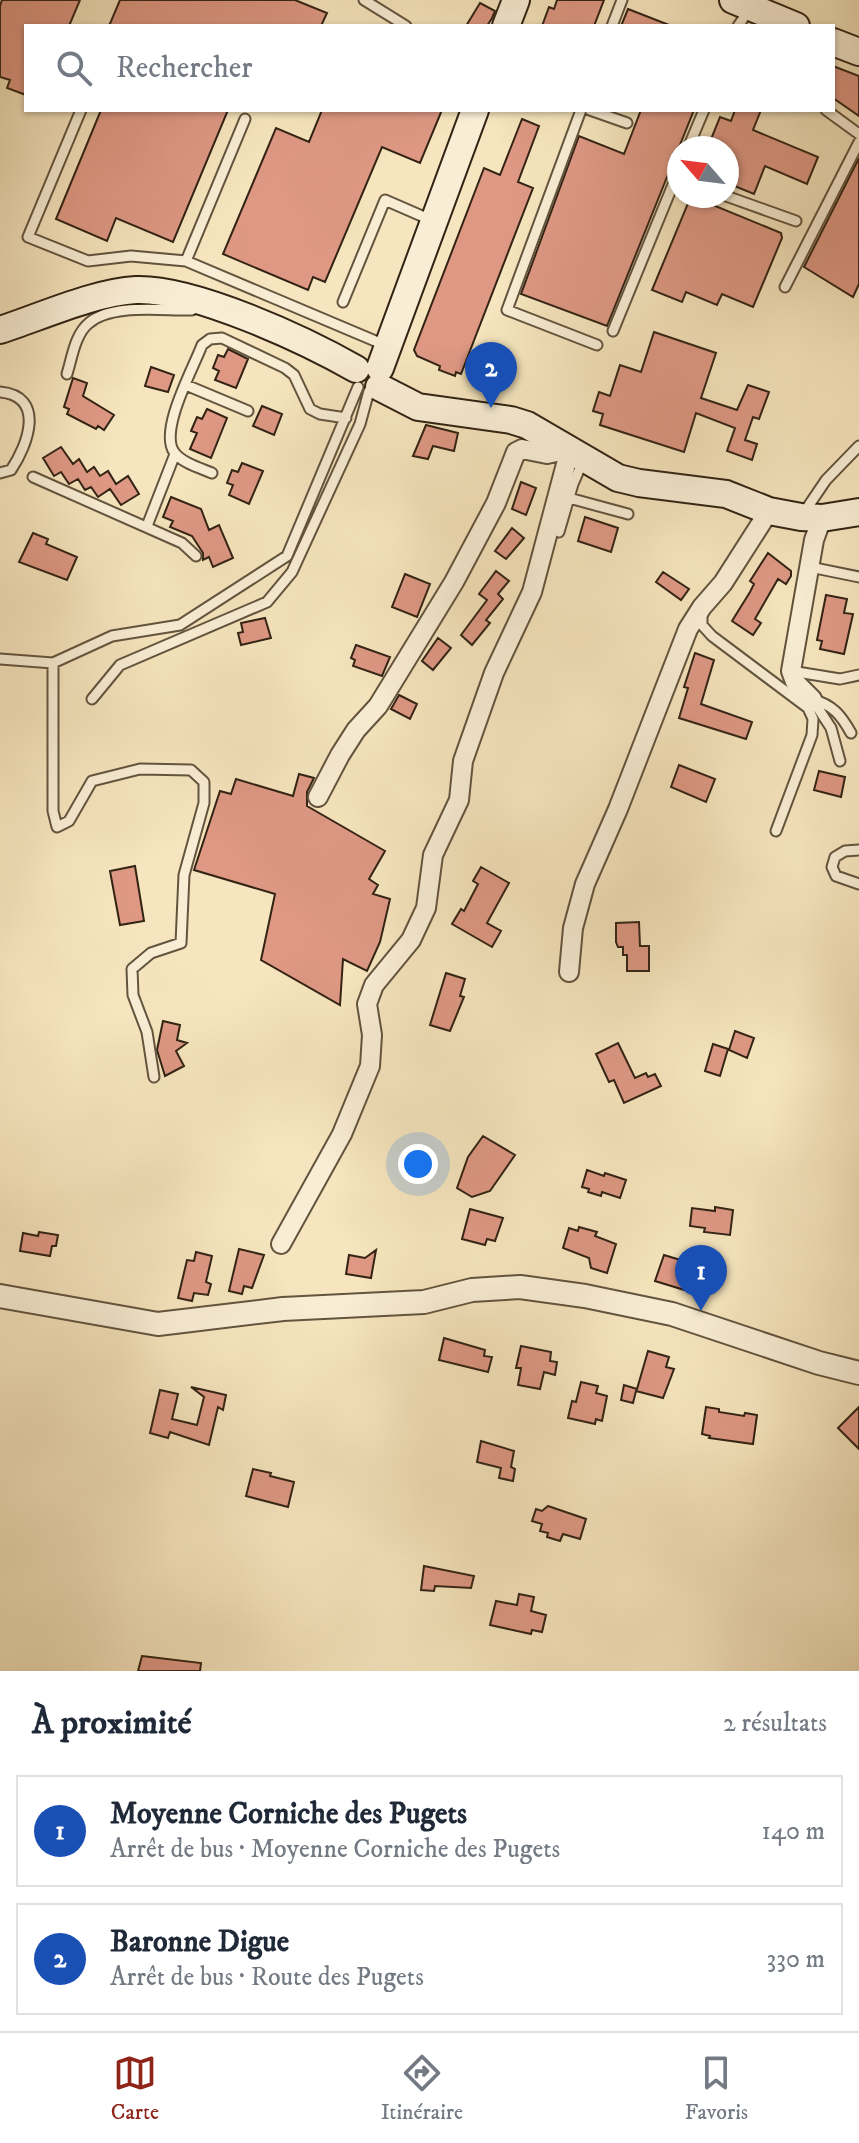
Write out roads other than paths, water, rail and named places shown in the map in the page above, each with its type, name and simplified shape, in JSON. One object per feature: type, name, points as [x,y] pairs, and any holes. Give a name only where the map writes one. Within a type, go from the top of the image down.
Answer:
[{"type":"main road","points":[[507,24],[516,0]]},
{"type":"main road","points":[[741,16],[785,24]]},
{"type":"main road","points":[[835,43],[859,52]]},
{"type":"main road","points":[[370,372],[405,298],[474,112]]},
{"type":"main road","points":[[0,330],[106,295],[135,290],[167,292],[200,301],[370,372],[418,407],[527,425],[618,478],[726,494],[769,511],[812,518],[859,512]]},
{"type":"street","points":[[281,1244],[342,1134],[370,1066],[372,1035],[367,1004],[374,985],[411,940],[426,908],[433,855],[459,800],[463,761],[494,673],[532,592],[577,453],[547,454],[522,449],[516,452],[496,503],[454,582],[378,706],[356,730],[340,755],[318,797]]},
{"type":"street","points":[[569,972],[573,928],[585,884],[618,809],[683,641],[702,607],[723,583],[769,511]]},
{"type":"street","points":[[812,518],[814,540],[791,671],[795,682],[812,699]]},
{"type":"street","points":[[0,1296],[158,1324],[283,1309],[424,1302],[472,1290],[520,1287],[585,1296],[672,1314],[819,1363],[859,1373]]},
{"type":"lane","points":[[364,0],[403,24]]},
{"type":"lane","points":[[613,24],[622,0]]},
{"type":"lane","points":[[80,112],[28,237],[88,261],[131,256],[186,261],[370,372]]},
{"type":"lane","points":[[580,112],[507,310],[597,345]]},
{"type":"lane","points":[[596,112],[627,123]]},
{"type":"lane","points":[[693,136],[703,112]]},
{"type":"lane","points":[[829,112],[859,134]]},
{"type":"lane","points":[[186,261],[245,119]]},
{"type":"lane","points":[[785,287],[859,142]]},
{"type":"lane","points":[[343,302],[385,200],[434,221]]},
{"type":"lane","points":[[739,201],[796,221]]},
{"type":"lane","points":[[613,331],[667,202]]},
{"type":"lane","points":[[67,374],[78,337],[89,322],[114,312],[161,308],[192,310],[200,301]]},
{"type":"lane","points":[[212,473],[175,454],[169,442],[169,427],[202,345],[210,339],[222,338],[285,368],[294,375],[310,409],[320,414],[346,418]]},
{"type":"lane","points":[[0,659],[53,663],[112,636],[180,625],[287,556],[346,418],[370,372]]},
{"type":"lane","points":[[92,699],[120,665],[267,602],[292,572],[360,424],[370,372]]},
{"type":"lane","points":[[186,385],[248,411]]},
{"type":"lane","points":[[0,392],[19,398],[28,407],[30,424],[20,458],[11,470],[0,473]]},
{"type":"lane","points":[[812,518],[826,480],[859,446]]},
{"type":"lane","points":[[559,532],[577,453]]},
{"type":"lane","points":[[147,526],[175,454]]},
{"type":"lane","points":[[33,477],[147,526],[182,543],[196,556]]},
{"type":"lane","points":[[569,498],[628,514]]},
{"type":"lane","points":[[810,567],[859,577]]},
{"type":"lane","points":[[702,607],[702,625],[712,636],[808,708],[813,719],[812,735],[776,831]]},
{"type":"lane","points":[[53,663],[53,811],[57,827],[69,821],[92,781],[140,769],[191,770],[204,782],[204,803],[184,875],[181,943],[151,953],[132,969],[133,995],[147,1032],[154,1077]]},
{"type":"lane","points":[[791,671],[840,679],[859,675]]},
{"type":"lane","points":[[812,699],[839,712],[851,733]]},
{"type":"lane","points":[[812,699],[831,728],[840,761]]},
{"type":"lane","points":[[859,850],[845,851],[835,857],[832,867],[836,876],[859,884]]},
{"type":"place","name":"Baronne Digue","points":[[491,408]]},
{"type":"place","name":"Moyenne Corniche des Pugets","points":[[701,1311]]}]
